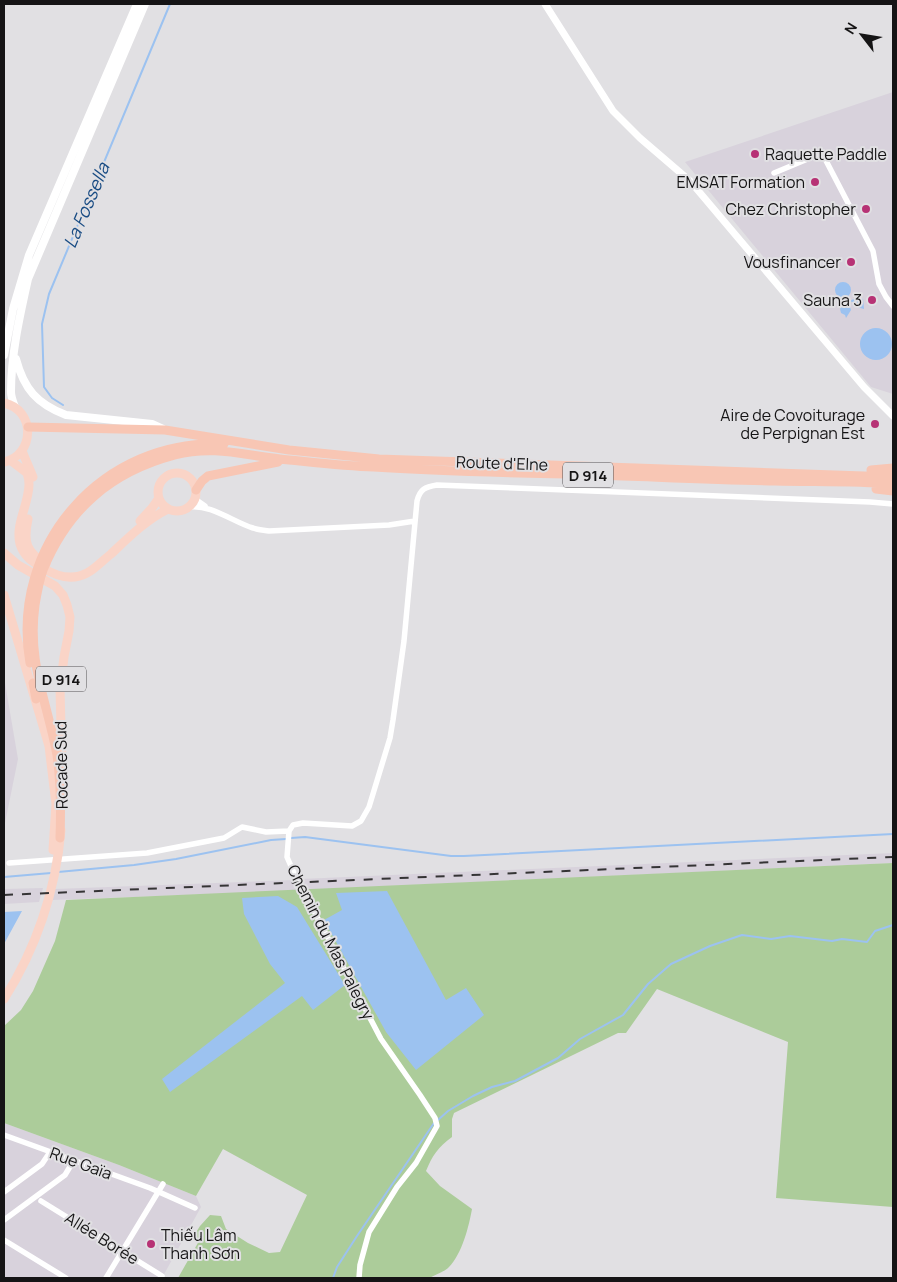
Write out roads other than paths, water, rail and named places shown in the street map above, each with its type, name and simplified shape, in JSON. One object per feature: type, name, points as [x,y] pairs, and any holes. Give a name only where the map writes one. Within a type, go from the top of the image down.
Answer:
[{"type":"highway","points":[[28,427],[165,430],[262,445]]},
{"type":"highway","name":"D 914","points":[[47,553],[59,524],[75,504],[93,488],[125,465],[145,456],[182,446],[209,443],[262,445]]},
{"type":"highway","name":"Route d'Elne","points":[[262,445],[329,455],[378,459],[893,477]]},
{"type":"highway","name":"D 914","points":[[36,699],[27,649],[26,624],[36,573],[64,528],[79,510],[116,478],[173,456],[198,451],[229,450],[278,459],[372,467]]},
{"type":"highway","points":[[195,494],[202,481],[208,476],[274,462],[357,469],[372,467]]},
{"type":"highway","points":[[658,468],[734,466],[868,470],[893,468]]},
{"type":"highway","name":"Route d'Elne","points":[[372,467],[490,473],[893,484]]},
{"type":"highway","points":[[804,482],[893,491]]},
{"type":"highway","name":"D 914","points":[[33,594],[32,624],[36,673],[56,754],[60,781],[60,838]]},
{"type":"main road","points":[[4,355],[13,308],[28,255],[138,4]]},
{"type":"main road","points":[[14,407],[10,394],[14,354],[20,313],[28,279],[145,4]]},
{"type":"main road","points":[[14,354],[20,375],[26,387],[35,398],[56,411],[66,415],[152,424],[165,430]]},
{"type":"main road","points":[[4,403],[14,407],[22,415],[28,427],[28,440],[22,451],[7,461],[27,473],[30,484],[18,536],[24,554],[32,562],[54,574],[65,577],[86,574],[155,515],[168,509],[183,510],[189,507],[195,494],[190,479],[182,474],[172,474],[163,479],[159,485],[159,498],[168,509]]},
{"type":"main road","points":[[22,451],[33,475],[34,486],[26,526],[27,546],[42,562],[60,571],[78,571],[86,568],[138,523],[159,498]]},
{"type":"main road","name":"Rocade Sud","points":[[4,553],[18,565],[55,586],[62,595],[70,616],[60,689],[63,800],[60,838],[42,914],[27,957],[4,999]]},
{"type":"main road","name":"Rocade Sud","points":[[4,595],[49,746],[56,804],[56,853]]},
{"type":"main road","name":"Rocade Sud","points":[[4,991],[24,956],[42,914]]},
{"type":"street","points":[[545,4],[613,111],[640,138],[690,182],[864,387],[893,416]]},
{"type":"street","points":[[774,173],[822,153],[842,195],[873,251],[879,284],[893,306]]},
{"type":"street","points":[[882,406],[893,412]]},
{"type":"street","points":[[9,863],[147,853],[224,838],[242,828],[266,832],[289,832],[294,825],[303,823],[352,826],[361,821],[369,807],[390,738],[404,641],[417,501],[421,490],[426,487],[437,485],[893,504]]},
{"type":"street","points":[[195,494],[208,509]]},
{"type":"street","points":[[189,507],[197,506],[208,509],[254,529],[269,532],[389,525],[415,521]]},
{"type":"street","name":"Chemin du Mas Palegry","points":[[289,832],[287,857],[294,873],[381,1039],[435,1118],[437,1126],[416,1163],[369,1232],[362,1257],[359,1278]]},
{"type":"street","name":"Rue Gaïa","points":[[4,1134],[159,1191],[195,1208]]},
{"type":"street","points":[[4,1192],[42,1164],[50,1152]]},
{"type":"street","points":[[4,1220],[65,1175],[74,1160]]},
{"type":"street","points":[[106,1278],[163,1184]]},
{"type":"street","name":"Allée Borée","points":[[41,1201],[162,1276]]},
{"type":"street","points":[[4,1240],[66,1278]]},
{"type":"water","points":[[840,282],[846,282],[851,287],[849,296],[840,298],[835,293],[835,287]]},
{"type":"water","points":[[857,297],[863,299],[864,309],[853,306],[850,301]]},
{"type":"water","points":[[848,301],[851,310],[846,318],[840,309]]},
{"type":"water","points":[[876,328],[882,329],[887,333],[891,338],[891,350],[887,355],[882,359],[876,360],[870,359],[865,355],[861,350],[860,344],[861,338],[865,333],[870,329]]},
{"type":"water","points":[[387,891],[446,1000],[466,988],[484,1015],[416,1070],[386,1032],[324,920],[342,910],[336,893]]},
{"type":"water","points":[[278,896],[297,907],[345,985],[313,1010],[302,996],[170,1092],[162,1079],[285,983],[270,964],[244,914],[242,898]]},
{"type":"water","points":[[22,911],[4,944],[4,912]]},
{"type":"waterway","name":"La Fossella","points":[[63,405],[52,398],[44,387],[42,324],[49,294],[170,4]]},
{"type":"waterway","points":[[291,838],[305,837],[451,856],[464,856],[893,834]]},
{"type":"waterway","points":[[58,872],[176,859],[271,840],[286,839]]},
{"type":"waterway","points":[[4,877],[51,873]]},
{"type":"waterway","points":[[438,1120],[448,1111],[473,1096],[492,1087],[515,1081],[558,1058],[580,1039],[623,1015],[648,984],[671,964],[710,946],[742,935],[771,939],[790,936],[832,941],[842,939],[867,942],[875,931],[893,925]]},
{"type":"waterway","points":[[333,1278],[337,1267],[357,1236],[434,1123]]},
{"type":"railway","points":[[4,895],[893,857]]},
{"type":"place","name":"Raquette Paddle","points":[[755,154]]},
{"type":"place","name":"EMSAT Formation","points":[[815,182]]},
{"type":"place","name":"Chez Christopher","points":[[866,209]]},
{"type":"place","name":"Vousfinancer","points":[[851,262]]},
{"type":"place","name":"Sauna 3","points":[[872,300]]},
{"type":"place","name":"Aire de Covoiturage de Perpignan Est","points":[[875,424]]},
{"type":"place","name":"Thiếu Lâm Thanh Sơn","points":[[151,1244]]}]
